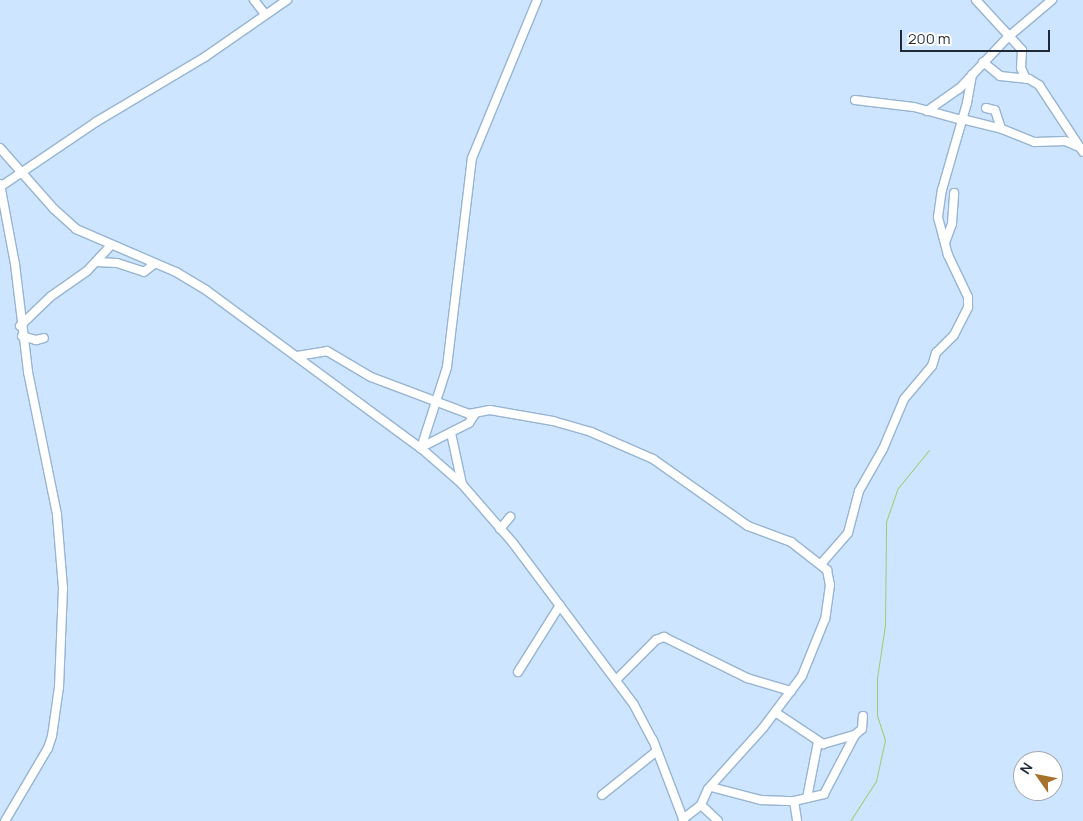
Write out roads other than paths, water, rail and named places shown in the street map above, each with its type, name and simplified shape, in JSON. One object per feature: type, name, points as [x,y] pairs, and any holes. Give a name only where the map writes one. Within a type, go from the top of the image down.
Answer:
[{"type":"street","points":[[254,0],[264,13]]},
{"type":"street","points":[[5,821],[48,748],[52,736],[63,623],[57,515],[20,326],[15,264],[0,186],[96,122],[205,57],[264,13],[287,0]]},
{"type":"street","points":[[421,446],[438,400],[449,354],[472,158],[537,0]]},
{"type":"street","points":[[976,0],[1022,50],[1021,68],[1026,79]]},
{"type":"street","points":[[927,111],[959,89],[1009,36],[1052,0]]},
{"type":"street","points":[[983,62],[1000,76],[1034,81],[1048,96],[1081,149]]},
{"type":"street","points":[[821,564],[848,534],[860,491],[883,449],[904,399],[932,366],[936,354],[954,335],[968,307],[968,297],[956,275],[939,228],[939,205],[962,120],[972,74]]},
{"type":"street","points":[[855,100],[927,111],[1001,128],[1035,142],[1065,141],[1081,149]]},
{"type":"street","points":[[986,108],[995,110],[1001,128]]},
{"type":"street","points":[[0,148],[76,229],[199,286],[296,356],[421,446],[462,484],[560,605],[634,705],[657,751],[683,820],[701,804],[711,787],[775,712],[808,664],[825,619],[830,575],[821,564],[791,542],[748,526],[690,483],[635,450],[591,432],[553,421],[488,410],[475,414],[371,377],[327,351],[296,356]]},
{"type":"street","points":[[945,243],[952,224],[954,193]]},
{"type":"street","points":[[20,326],[50,297],[96,262],[110,246]]},
{"type":"street","points":[[96,262],[117,263],[144,272],[154,264]]},
{"type":"street","points":[[22,336],[36,340],[44,338]]},
{"type":"street","points":[[421,446],[469,424],[475,414]]},
{"type":"street","points":[[451,433],[462,484]]},
{"type":"street","points":[[500,529],[510,518]]},
{"type":"street","points":[[518,672],[560,605]]},
{"type":"street","points":[[616,680],[656,640],[664,637],[747,678],[791,691]]},
{"type":"street","points":[[775,712],[818,742],[827,744],[855,735]]},
{"type":"street","points":[[711,787],[761,800],[794,801],[827,791],[831,777],[855,735],[862,729],[862,716]]},
{"type":"street","points":[[807,798],[818,742]]},
{"type":"street","points":[[602,794],[657,751]]},
{"type":"street","points":[[794,801],[797,821]]},
{"type":"street","points":[[701,804],[718,821]]},
{"type":"waterway","points":[[850,821],[876,781],[885,740],[877,715],[877,678],[885,625],[886,522],[898,488],[929,450]]}]
